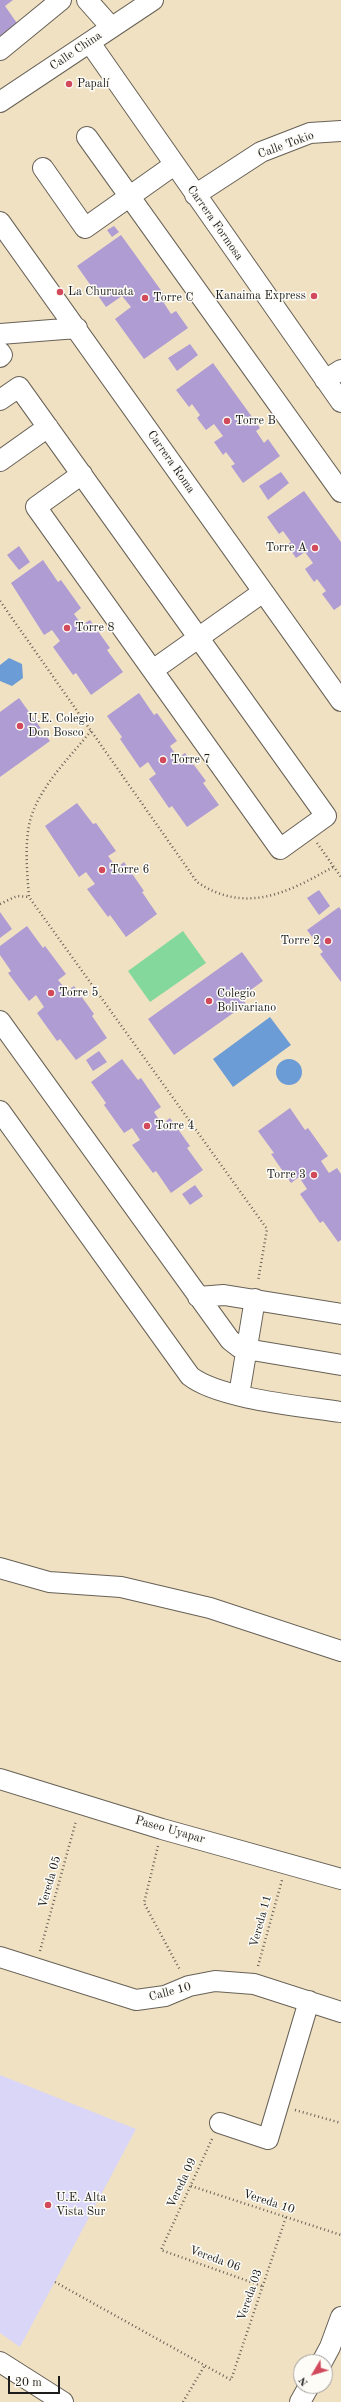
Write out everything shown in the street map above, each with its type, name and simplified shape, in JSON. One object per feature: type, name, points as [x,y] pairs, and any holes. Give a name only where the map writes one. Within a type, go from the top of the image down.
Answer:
[{"type":"street","points":[[0,50],[62,0]]},
{"type":"street","points":[[87,0],[111,27]]},
{"type":"street","name":"Calle China","points":[[0,102],[153,0]]},
{"type":"street","name":"Carrera Formosa","points":[[90,42],[195,194],[333,375],[341,402]]},
{"type":"street","name":"Calle Tokio","points":[[195,194],[262,152],[310,133],[341,131]]},
{"type":"street","points":[[87,137],[341,492]]},
{"type":"street","points":[[43,168],[85,228],[174,165]]},
{"type":"street","name":"Carrera Roma","points":[[0,222],[77,328],[341,701]]},
{"type":"street","points":[[0,334],[77,328]]},
{"type":"street","points":[[0,352],[2,355],[0,357]]},
{"type":"street","points":[[0,400],[19,386],[48,427],[82,474],[326,816],[280,849],[36,507],[82,474]]},
{"type":"street","points":[[0,461],[48,427]]},
{"type":"street","points":[[153,670],[263,592]]},
{"type":"street","points":[[0,1022],[230,1340],[239,1347],[246,1349],[341,1365]]},
{"type":"street","points":[[0,1111],[190,1376],[206,1386],[239,1395],[341,1412]]},
{"type":"street","points":[[198,1297],[217,1294],[341,1314]]},
{"type":"street","points":[[239,1395],[255,1299]]},
{"type":"street","points":[[0,1568],[49,1582],[121,1588],[210,1608],[341,1651]]},
{"type":"street","name":"Paseo Uyapar","points":[[0,1779],[81,1802],[162,1829],[286,1862],[341,1879]]},
{"type":"street","name":"Calle 10","points":[[0,1957],[136,2000],[165,1996],[189,1986],[215,1981],[254,1984],[341,2012]]},
{"type":"street","points":[[220,2123],[268,2139],[309,2001]]},
{"type":"street","points":[[326,2354],[341,2317]]},
{"type":"street","points":[[1,2364],[63,2402]]},
{"type":"path","points":[[0,602],[197,882],[208,889],[230,895],[266,898],[294,889],[333,867]]},
{"type":"path","points":[[91,731],[49,782],[31,817],[27,848],[29,897],[267,1229],[255,1299]]},
{"type":"path","points":[[307,830],[341,877]]},
{"type":"path","points":[[0,904],[17,896],[29,897]]},
{"type":"path","name":"Vereda 05","points":[[35,1967],[81,1802]]},
{"type":"path","points":[[162,1829],[144,1903],[189,1986]]},
{"type":"path","name":"Vereda 11","points":[[254,1984],[286,1862]]},
{"type":"path","points":[[278,2106],[341,2123]]},
{"type":"path","name":"Vereda 09","points":[[161,2250],[220,2123]]},
{"type":"path","name":"Vereda 10","points":[[190,2186],[341,2235]]},
{"type":"path","name":"Vereda 03","points":[[205,2366],[231,2380],[286,2217]]},
{"type":"path","name":"Vereda 06","points":[[161,2250],[262,2286]]},
{"type":"path","points":[[54,2282],[205,2366],[183,2402]]},
{"type":"shaded area","name":"U.E. Alta Vista Sur","points":[[0,2075],[136,2129],[20,2347],[0,2333]]},
{"type":"green space","points":[[183,931],[206,963],[150,1002],[128,971]]},
{"type":"water","points":[[9,658],[22,664],[23,678],[12,686],[0,681],[0,665]]},
{"type":"water","points":[[270,1017],[291,1045],[233,1087],[213,1059]]},
{"type":"water","points":[[289,1059],[298,1063],[302,1072],[298,1081],[289,1085],[280,1081],[276,1072],[280,1063]]},
{"type":"building","points":[[0,0],[13,0],[5,6],[19,26],[0,39]]},
{"type":"building","points":[[114,226],[119,232],[112,237],[107,230]]},
{"type":"building","name":"Torre C","points":[[121,235],[168,300],[164,303],[171,314],[176,311],[188,328],[144,359],[115,319],[131,307],[122,296],[106,307],[77,266]]},
{"type":"building","points":[[190,344],[198,355],[177,371],[168,358]]},
{"type":"building","name":"Torre B","points":[[213,363],[260,428],[256,431],[264,443],[268,439],[280,456],[243,483],[231,466],[235,464],[226,452],[223,455],[214,442],[223,436],[214,424],[206,430],[197,418],[200,415],[192,404],[189,407],[176,390]]},
{"type":"building","points":[[281,472],[289,483],[268,500],[259,486]]},
{"type":"building","name":"Torre A","points":[[304,491],[341,542],[341,605],[334,610],[322,594],[326,591],[317,579],[314,582],[305,569],[313,563],[305,552],[296,558],[287,545],[291,542],[283,531],[279,534],[267,517]]},
{"type":"building","points":[[19,546],[30,562],[19,570],[7,555]]},
{"type":"building","name":"Torre 8","points":[[43,560],[58,582],[61,580],[81,608],[74,614],[82,625],[90,620],[110,648],[107,650],[123,672],[91,695],[76,673],[73,675],[53,647],[60,641],[52,630],[44,635],[11,583]]},
{"type":"building","name":"Torre 7","points":[[139,693],[154,715],[157,713],[177,741],[170,746],[178,758],[185,753],[206,781],[203,783],[219,805],[187,827],[172,806],[169,808],[149,779],[156,774],[148,762],[140,768],[120,739],[122,737],[107,716]]},
{"type":"building","name":"U.E. Colegio Don Bosco","points":[[19,698],[50,741],[0,777],[0,712]]},
{"type":"building","name":"Torre 6","points":[[77,803],[93,824],[96,823],[116,851],[108,856],[117,868],[124,862],[144,891],[142,892],[157,914],[126,937],[110,915],[108,917],[87,889],[95,884],[86,872],[79,877],[45,826]]},
{"type":"building","points":[[319,890],[330,906],[319,915],[307,898]]},
{"type":"building","name":"Torre 2","points":[[339,907],[341,910],[341,982],[320,954],[323,952],[307,930]]},
{"type":"building","points":[[0,912],[12,929],[0,938]]},
{"type":"building","name":"Torre 5","points":[[27,926],[43,948],[45,946],[66,974],[58,980],[67,991],[74,986],[94,1014],[92,1016],[107,1038],[76,1060],[60,1039],[57,1041],[37,1013],[44,1007],[36,995],[29,1001],[8,973],[11,971],[0,955],[0,946]]},
{"type":"building","name":"Colegio Bolivariano","points":[[242,952],[263,981],[241,997],[246,1004],[174,1055],[148,1019]]},
{"type":"building","points":[[99,1051],[107,1062],[93,1071],[86,1060]]},
{"type":"building","name":"Torre 4","points":[[122,1059],[138,1080],[141,1078],[161,1107],[154,1112],[162,1124],[170,1118],[190,1146],[187,1148],[203,1170],[171,1193],[156,1171],[153,1173],[132,1145],[140,1140],[132,1128],[124,1133],[104,1105],[106,1103],[91,1082]]},
{"type":"building","name":"Torre 3","points":[[290,1108],[305,1130],[308,1128],[328,1156],[321,1161],[329,1173],[337,1168],[341,1174],[341,1240],[338,1242],[323,1221],[320,1223],[300,1194],[307,1189],[299,1177],[291,1183],[271,1154],[274,1153],[258,1131]]},
{"type":"building","points":[[195,1185],[203,1196],[190,1205],[182,1194]]},
{"type":"place","name":"Papalí","points":[[69,84]]},
{"type":"place","name":"La Churuata","points":[[60,292]]},
{"type":"place","name":"Kanaima Express","points":[[314,296]]},
{"type":"place","name":"Torre C","points":[[145,298]]},
{"type":"place","name":"Torre B","points":[[227,421]]},
{"type":"place","name":"Torre A","points":[[315,548]]},
{"type":"place","name":"Torre 8","points":[[67,628]]},
{"type":"place","name":"U.E. Colegio Don Bosco","points":[[20,726]]},
{"type":"place","name":"Torre 7","points":[[163,760]]},
{"type":"place","name":"Torre 6","points":[[102,870]]},
{"type":"place","name":"Torre 2","points":[[328,941]]},
{"type":"place","name":"Torre 5","points":[[51,993]]},
{"type":"place","name":"Colegio Bolivariano","points":[[209,1001]]},
{"type":"place","name":"Torre 4","points":[[147,1126]]},
{"type":"place","name":"Torre 3","points":[[314,1175]]},
{"type":"place","name":"U.E. Alta Vista Sur","points":[[48,2205]]}]
